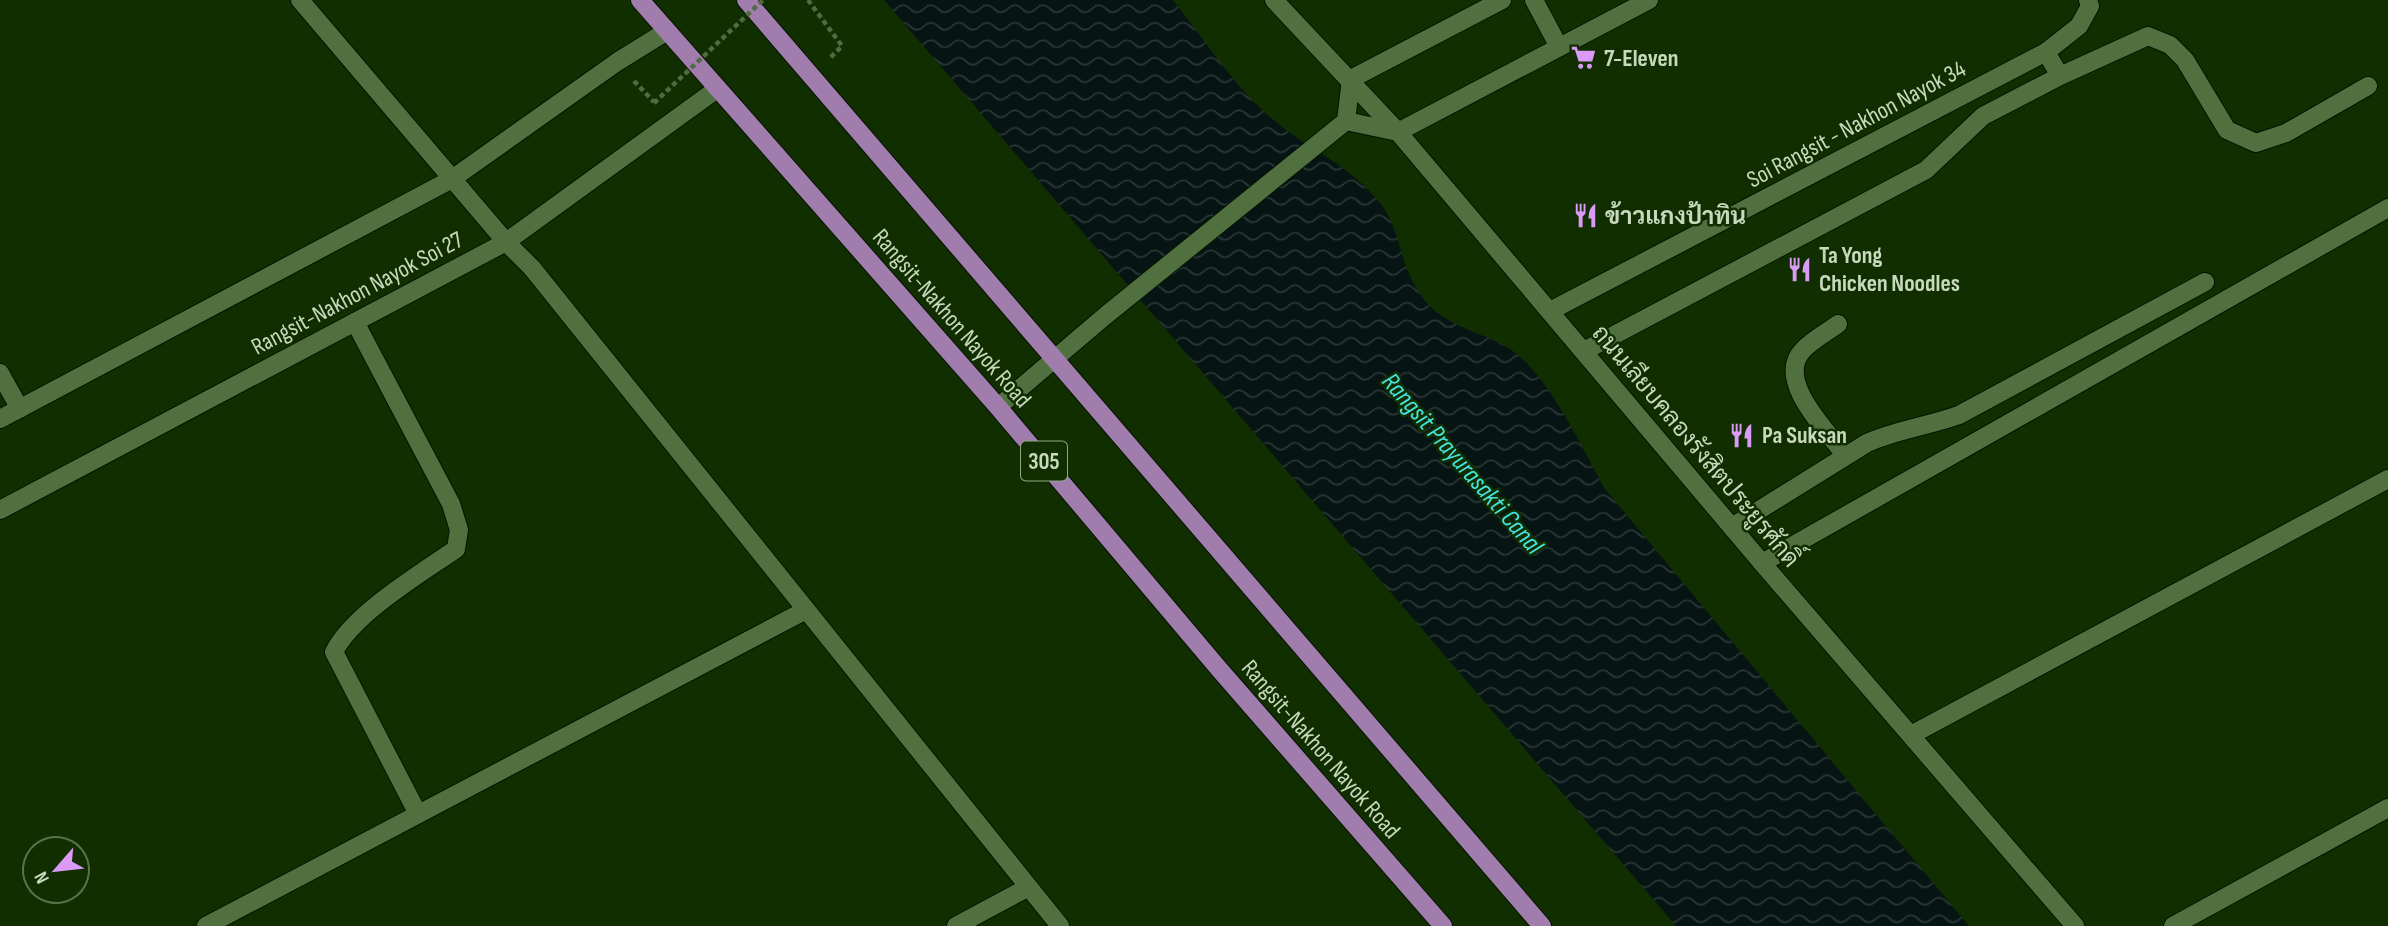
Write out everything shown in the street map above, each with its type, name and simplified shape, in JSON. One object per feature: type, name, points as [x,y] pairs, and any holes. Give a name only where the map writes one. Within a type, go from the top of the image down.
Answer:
[{"type":"main road","name":"Rangsit-Nakhon Nayok Road","points":[[640,0],[998,407],[1219,669],[1443,926]]},
{"type":"main road","name":"Rangsit-Nakhon Nayok Road","points":[[747,0],[1542,926]]},
{"type":"street","points":[[300,0],[506,242],[532,268],[1060,926]]},
{"type":"street","name":"ถนนเลียบคลองรังสิตประยูรศักดิ์","points":[[1274,0],[1398,132],[1762,563],[2076,926]]},
{"type":"street","points":[[998,407],[1105,316],[1346,121],[1351,79],[1502,0]]},
{"type":"street","points":[[1534,0],[1559,47]]},
{"type":"street","points":[[1346,121],[1398,132],[1649,0]]},
{"type":"street","name":"Soi Rangsit - Nakhon Nayok 34","points":[[1550,312],[2046,52],[2079,26],[2090,6],[2088,0]]},
{"type":"street","points":[[0,419],[452,179],[617,62],[667,31]]},
{"type":"street","points":[[1584,351],[1926,170],[1983,117],[2060,76],[2148,36],[2170,45],[2185,60],[2227,130],[2256,143],[2286,133],[2368,86]]},
{"type":"street","points":[[2046,52],[2060,76]]},
{"type":"street","name":"Rangsit-Nakhon Nayok Soi 27","points":[[0,510],[506,242],[717,89]]},
{"type":"street","points":[[1762,563],[2388,208]]},
{"type":"street","points":[[1732,527],[1846,456],[1889,433],[1926,427],[1959,415],[2205,282]]},
{"type":"street","points":[[355,322],[451,505],[459,530],[456,549],[376,605],[341,638],[334,652],[418,814]]},
{"type":"street","points":[[1838,324],[1801,351],[1794,370],[1798,392],[1846,456]]},
{"type":"street","points":[[0,373],[20,409]]},
{"type":"street","points":[[1911,735],[2388,479]]},
{"type":"street","points":[[206,926],[806,610]]},
{"type":"street","points":[[2180,924],[2388,808]]},
{"type":"street","points":[[956,926],[1027,888]]},
{"type":"path","points":[[654,103],[763,0]]},
{"type":"path","points":[[808,0],[842,46],[812,76]]},
{"type":"water","name":"Rangsit Prayurasakti Canal","points":[[884,0],[1173,0],[1234,80],[1262,109],[1355,178],[1380,203],[1393,227],[1412,281],[1431,307],[1449,321],[1510,349],[1538,376],[1564,413],[1605,489],[1969,926],[1676,926]]},
{"type":"place","name":"7-Eleven","points":[[1584,58]]},
{"type":"place","name":"ข้าวแกงป้าทิน","points":[[1585,216]]},
{"type":"place","name":"Ta Yong Chicken Noodles","points":[[1799,269]]},
{"type":"place","name":"Pa Suksan","points":[[1742,435]]}]
